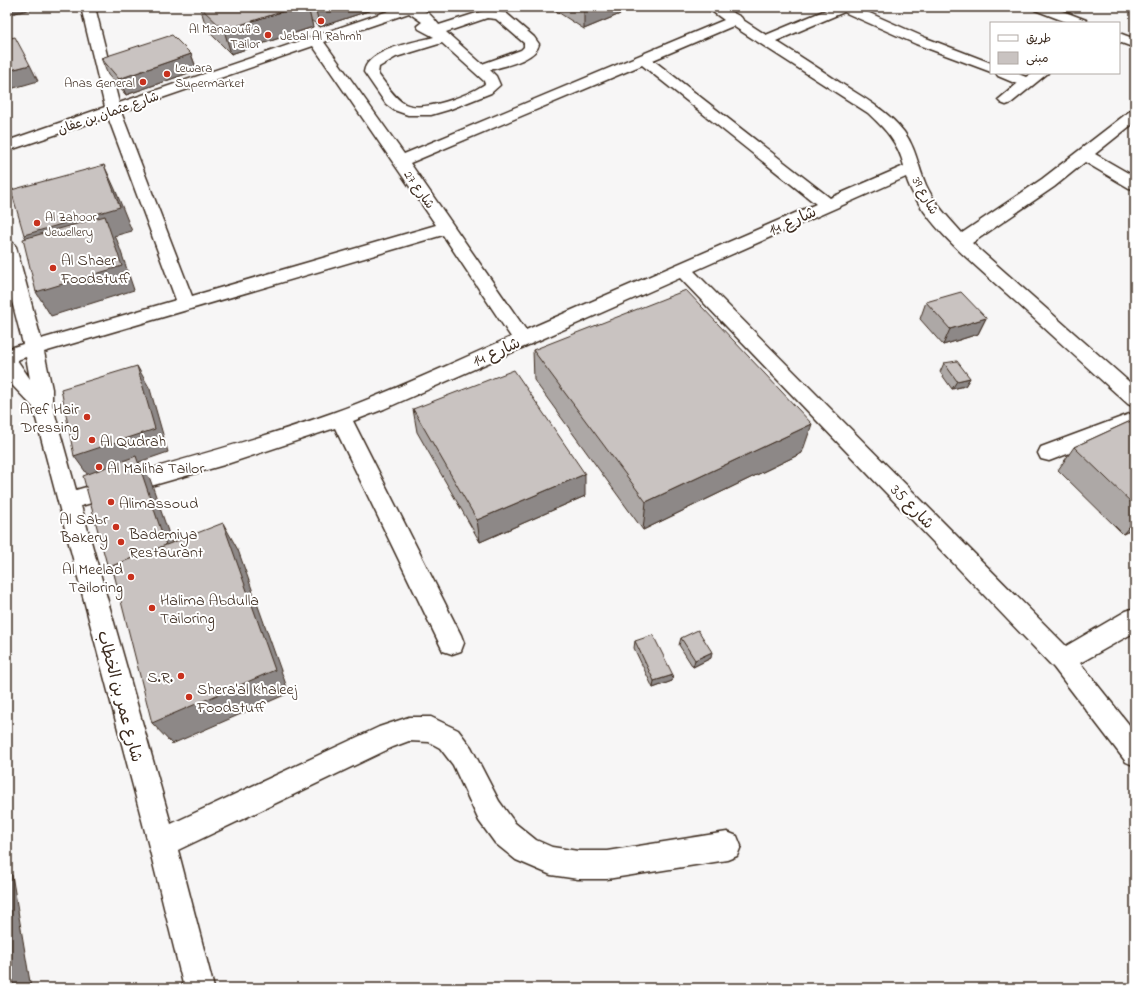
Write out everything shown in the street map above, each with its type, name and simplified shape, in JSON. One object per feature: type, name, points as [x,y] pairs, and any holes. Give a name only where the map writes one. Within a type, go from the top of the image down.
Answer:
[{"type":"street","points":[[88,7],[113,110],[186,304]]},
{"type":"street","name":"شارع 39","points":[[713,7],[736,20],[873,110],[888,123],[900,137],[905,147],[918,186],[928,204],[943,223],[961,242],[1135,399]]},
{"type":"street","points":[[766,40],[794,30],[844,7],[921,41],[990,68]]},
{"type":"street","points":[[1040,7],[1078,22]]},
{"type":"street","points":[[409,9],[421,25],[440,34],[493,82],[491,88],[432,110],[421,112],[409,111],[406,98],[391,80],[385,75],[371,68],[384,56],[440,34],[486,14],[501,16],[532,44],[531,48],[526,53],[480,69]]},
{"type":"street","name":"شارع عثمان بن عفان","points":[[7,146],[409,9]]},
{"type":"street","points":[[401,161],[736,20]]},
{"type":"street","points":[[1120,37],[1135,44]]},
{"type":"street","name":"شارع 27","points":[[316,41],[401,161],[522,340]]},
{"type":"street","points":[[643,60],[828,205]]},
{"type":"street","points":[[1006,74],[1028,82]]},
{"type":"street","points":[[1006,100],[1040,74]]},
{"type":"street","points":[[961,242],[1013,208],[1085,155],[1135,114]]},
{"type":"street","points":[[1085,155],[1135,184]]},
{"type":"street","name":"شارع 14","points":[[68,501],[290,435],[341,418],[912,168]]},
{"type":"street","points":[[7,356],[447,228]]},
{"type":"street","name":"شارع عمر بن الخطاب","points":[[7,247],[34,348],[40,375],[42,404],[162,843],[199,988]]},
{"type":"street","name":"شارع 35","points":[[682,269],[1063,660],[1135,752]]},
{"type":"street","name":"شارع عمر بن الخطاب","points":[[7,360],[20,381],[42,404]]},
{"type":"street","points":[[341,418],[452,643]]},
{"type":"street","points":[[1049,453],[1135,420]]},
{"type":"street","points":[[1063,660],[1135,619]]},
{"type":"street","points":[[162,843],[388,736],[409,729],[431,730],[449,739],[462,756],[489,811],[505,833],[526,850],[551,862],[578,865],[607,864],[727,846]]},
{"type":"building","points":[[200,7],[297,7],[224,30]]},
{"type":"building","points":[[172,35],[191,54],[119,79],[101,58]]},
{"type":"building","points":[[15,37],[30,65],[7,71],[7,39]]},
{"type":"building","points":[[104,165],[120,207],[24,235],[11,190]]},
{"type":"building","points":[[105,216],[122,266],[36,292],[23,239]]},
{"type":"building","points":[[686,290],[812,424],[646,502],[533,350]]},
{"type":"building","points":[[961,292],[986,318],[950,329],[926,302]]},
{"type":"building","points":[[957,361],[970,378],[957,381],[944,363]]},
{"type":"building","points":[[137,366],[155,429],[74,456],[61,389]]},
{"type":"building","points":[[514,370],[585,474],[477,520],[413,409]]},
{"type":"building","points":[[1135,419],[1135,506],[1074,447]]},
{"type":"building","points":[[136,456],[166,545],[108,568],[83,476]]},
{"type":"building","points":[[223,523],[275,670],[152,723],[112,566]]},
{"type":"building","points":[[698,630],[712,652],[695,660],[681,638]]},
{"type":"building","points":[[653,635],[673,675],[654,681],[635,641]]},
{"type":"place","name":"Jebal Al Rahmh","points":[[321,21]]},
{"type":"place","name":"Al Manaoufia Tailor","points":[[268,35]]},
{"type":"place","name":"Lewara Supermarket","points":[[167,74]]},
{"type":"place","name":"Anas General","points":[[143,82]]},
{"type":"place","name":"Al Zahoor Jewellery","points":[[37,223]]},
{"type":"place","name":"Al Shaer Foodstuff","points":[[53,268]]},
{"type":"place","name":"Aref Hair Dressing","points":[[87,417]]},
{"type":"place","name":"Al Qudrah","points":[[92,440]]},
{"type":"place","name":"Al Maliha Tailor","points":[[99,467]]},
{"type":"place","name":"Alimassoud","points":[[111,502]]},
{"type":"place","name":"Al Sabr Bakery","points":[[116,527]]},
{"type":"place","name":"Bademiya Restaurant","points":[[121,542]]},
{"type":"place","name":"Al Meelad Tailoring","points":[[131,577]]},
{"type":"place","name":"Halima Abdulla Tailoring","points":[[152,608]]},
{"type":"place","name":"S.R.","points":[[181,676]]},
{"type":"place","name":"Shera'al Khaleej Foodstuff","points":[[189,697]]}]
